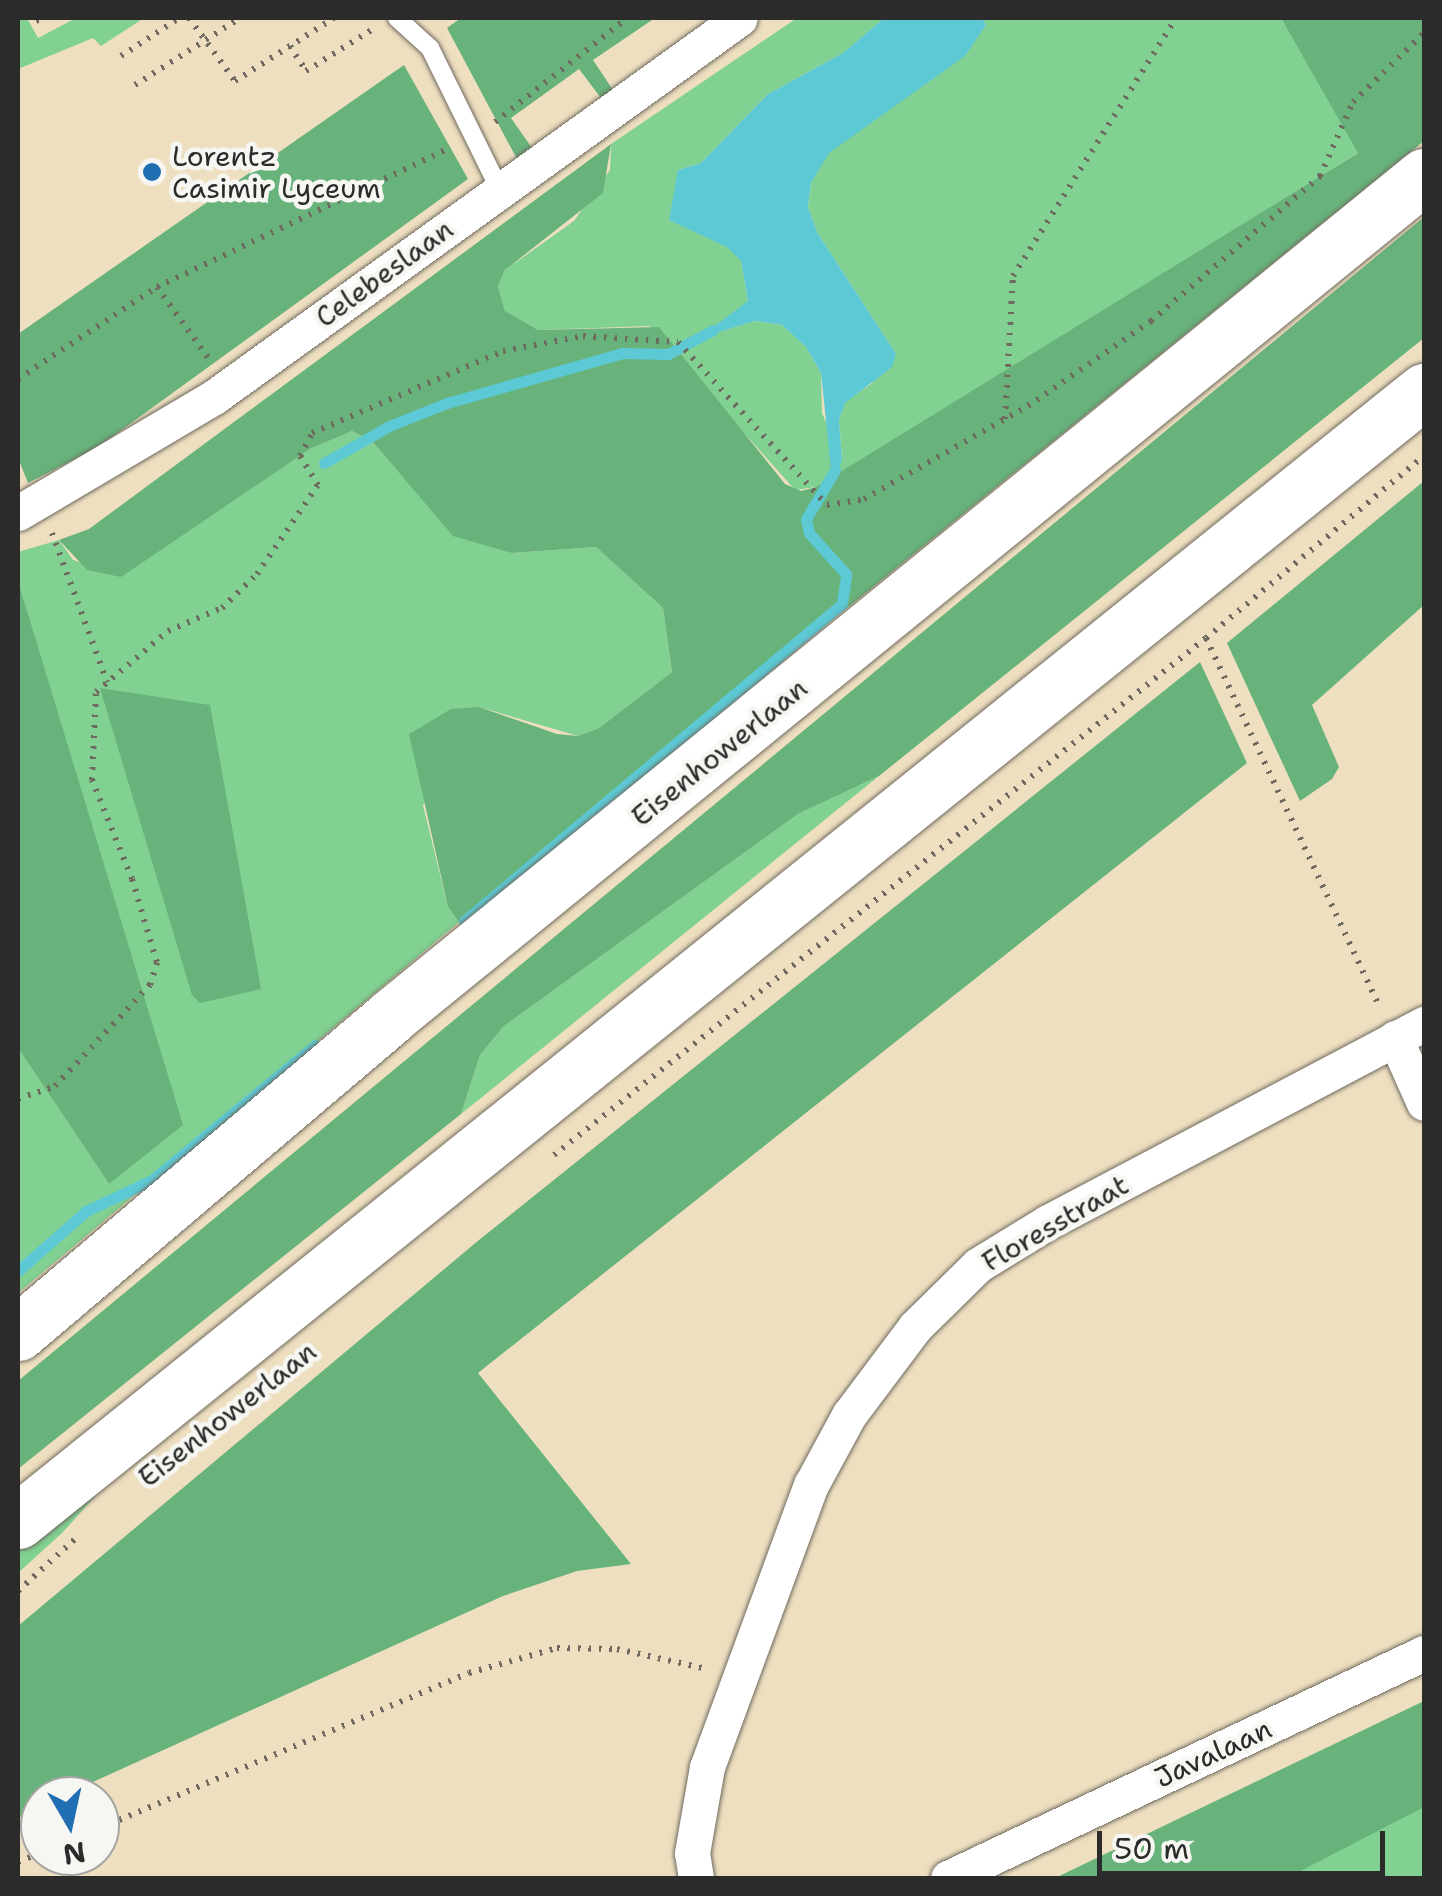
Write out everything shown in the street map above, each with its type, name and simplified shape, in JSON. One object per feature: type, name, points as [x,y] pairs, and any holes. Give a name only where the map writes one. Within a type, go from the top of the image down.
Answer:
[{"type":"main road","name":"Eisenhowerlaan","points":[[18,1333],[390,1017],[1424,176]]},
{"type":"main road","name":"Eisenhowerlaan","points":[[18,1521],[1424,390]]},
{"type":"street","name":"Celebeslaan","points":[[29,508],[229,386],[740,18]]},
{"type":"street","points":[[1410,1031],[1424,1103]]},
{"type":"street","name":"Floresstraat","points":[[696,1878],[692,1853],[706,1767],[812,1486],[849,1415],[916,1327],[978,1265],[1410,1031]]},
{"type":"street","name":"Javalaan","points":[[948,1878],[1424,1653]]},
{"type":"lane","points":[[397,18],[430,48],[478,135],[499,188]]},
{"type":"path","points":[[121,56],[180,18]]},
{"type":"path","points":[[189,18],[234,81],[334,18]]},
{"type":"path","points":[[136,85],[240,18]]},
{"type":"path","points":[[18,380],[158,287],[478,135],[627,18]]},
{"type":"path","points":[[1005,420],[1013,276],[1176,18]]},
{"type":"path","points":[[290,46],[306,71],[376,26]]},
{"type":"path","points":[[18,1099],[54,1086],[150,985],[156,962],[132,879],[92,780],[96,692],[168,631],[222,608],[257,574],[318,485],[300,456],[312,432],[502,352],[583,336],[678,342],[827,506],[864,499],[1005,420],[1151,321],[1320,176],[1353,102],[1424,33]]},
{"type":"path","points":[[158,287],[229,386]]},
{"type":"path","points":[[550,1158],[1206,638],[1424,456]]},
{"type":"path","points":[[29,508],[106,682]]},
{"type":"path","points":[[1206,638],[1410,1031]]},
{"type":"path","points":[[18,1591],[87,1529]]},
{"type":"path","points":[[120,1820],[469,1673],[557,1648],[617,1649],[739,1676]]},
{"type":"green space","points":[[18,18],[27,18],[38,38],[76,18],[144,18],[101,46],[93,38],[18,69]]},
{"type":"green space","points":[[461,18],[655,18],[593,60],[613,90],[601,98],[579,69],[511,118],[532,148],[517,159],[447,28]]},
{"type":"green space","points":[[797,18],[884,18],[843,53],[768,94],[701,163],[678,170],[741,261],[748,302],[712,328],[714,333],[755,321],[782,325],[806,347],[821,373],[822,413],[842,459],[839,420],[845,402],[871,384],[896,354],[817,232],[808,207],[811,183],[828,153],[986,26],[982,18],[1281,18],[1359,152],[863,462],[816,487],[795,490],[649,326],[538,330],[505,312],[498,287],[505,270],[574,221],[610,170],[611,144]]},
{"type":"green space","points":[[1281,18],[1424,18],[1424,141],[459,922],[448,907],[409,734],[451,709],[479,707],[557,734],[578,736],[599,728],[672,672],[663,608],[596,547],[512,553],[453,536],[372,441],[352,431],[310,449],[121,577],[87,570],[59,540],[89,529],[611,144],[603,193],[505,270],[498,287],[505,311],[538,330],[659,327],[785,484],[801,491],[816,487],[1358,153]]},
{"type":"green space","points":[[404,65],[468,179],[98,447],[28,483],[18,458],[18,334]]},
{"type":"green space","points":[[1424,217],[1424,338],[879,776],[798,814],[504,1026],[480,1055],[461,1114],[18,1469],[18,1381]]},
{"type":"green space","points":[[352,431],[372,441],[402,476],[512,553],[596,547],[663,608],[672,672],[599,728],[578,736],[479,707],[423,805],[448,907],[459,922],[18,1293],[18,1048],[109,1184],[87,814],[18,581],[18,552],[59,540],[73,560],[121,576],[310,449]]},
{"type":"green space","points":[[1424,481],[1424,605],[1312,705],[1339,767],[1332,779],[1300,801],[1227,643]]},
{"type":"green space","points":[[18,581],[183,1125],[109,1184],[18,1048]]},
{"type":"green space","points":[[1200,662],[1247,763],[478,1373],[631,1564],[577,1571],[503,1596],[106,1776],[20,1776],[18,1818],[18,1626],[479,1240]]},
{"type":"green space","points":[[100,688],[210,705],[261,989],[200,1003],[192,995]]},
{"type":"green space","points":[[879,776],[461,1114],[480,1055],[504,1026],[798,814]]},
{"type":"green space","points":[[151,1435],[62,1533],[18,1573],[18,1543]]},
{"type":"green space","points":[[1424,1701],[1424,1807],[1287,1878],[1055,1878]]},
{"type":"green space","points":[[1424,1782],[1424,1878],[1225,1878]]},
{"type":"water","points":[[884,18],[982,18],[986,25],[965,56],[829,153],[811,183],[808,207],[817,232],[896,354],[892,367],[845,403],[839,420],[839,470],[831,469],[821,373],[806,347],[782,325],[755,321],[715,333],[712,328],[748,301],[741,261],[727,247],[669,220],[678,170],[701,163],[768,94],[843,53]]},
{"type":"waterway","points":[[324,463],[389,426],[447,403],[623,353],[668,354],[713,330]]},
{"type":"waterway","points":[[464,921],[842,604],[846,574],[809,533],[806,519],[835,470]]},
{"type":"waterway","points":[[18,1271],[86,1211],[152,1180],[315,1045]]},
{"type":"place","name":"Lorentz Casimir Lyceum","points":[[152,172]]}]
